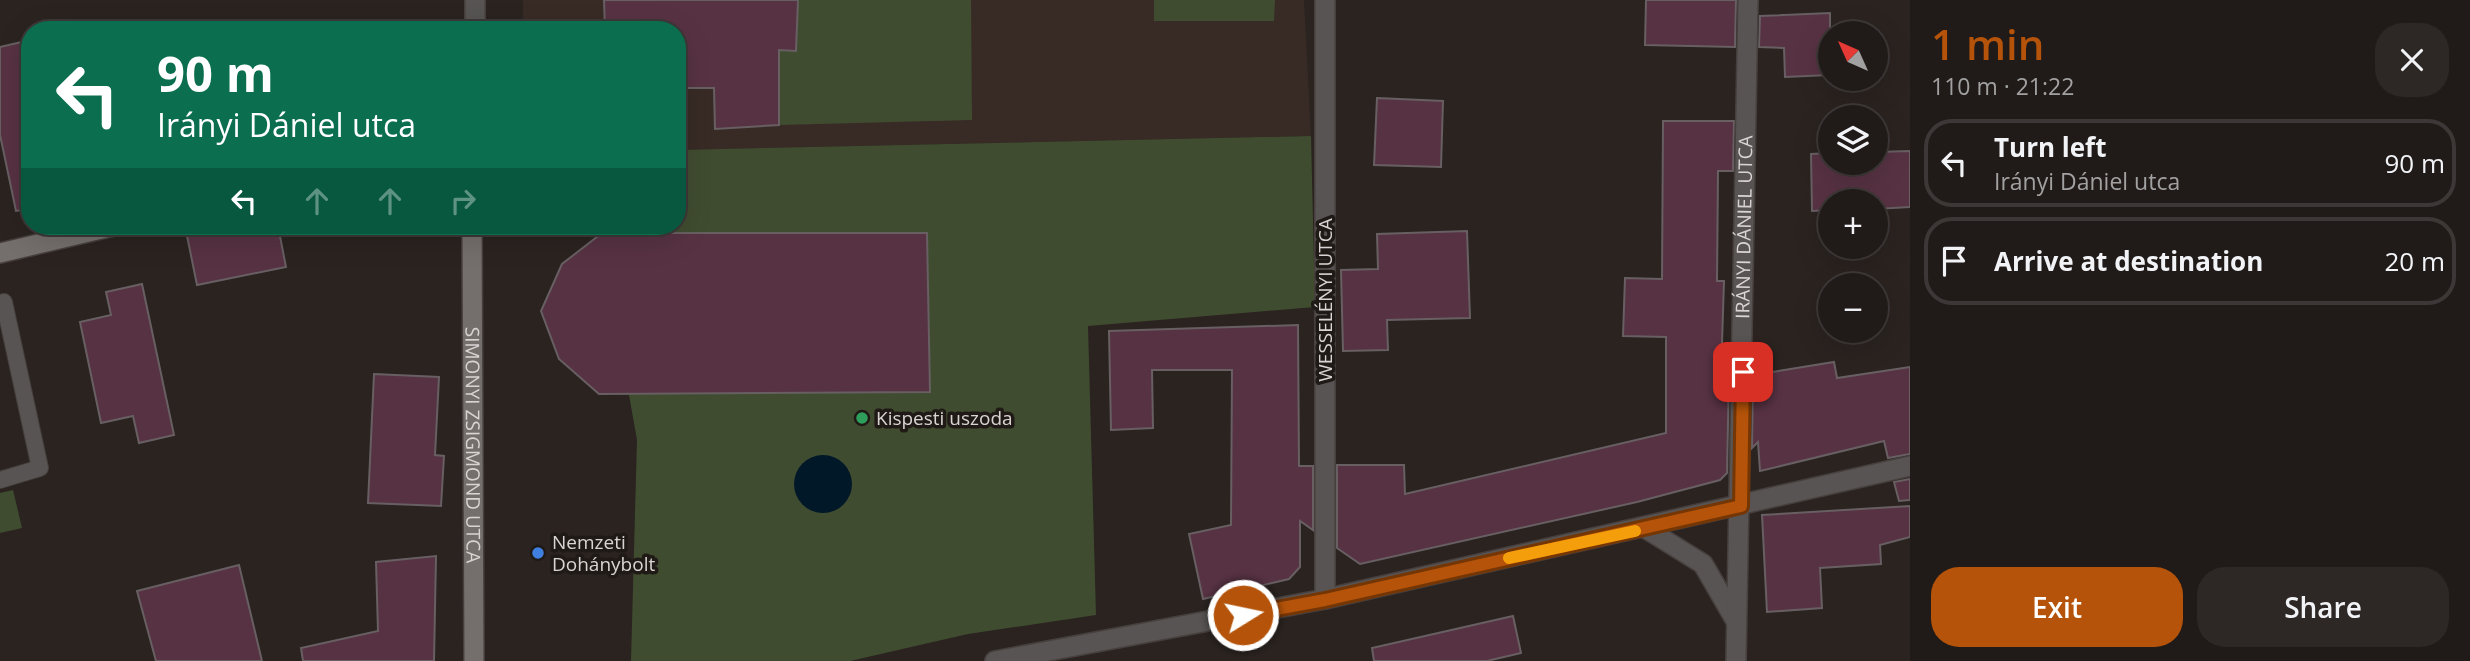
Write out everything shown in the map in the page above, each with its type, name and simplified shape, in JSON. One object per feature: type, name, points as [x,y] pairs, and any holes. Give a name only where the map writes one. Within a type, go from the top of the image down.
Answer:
[{"type":"main road","points":[[0,253],[76,235]]},
{"type":"main road","name":"SIMONYI ZSIGMOND UTCA","points":[[472,235],[474,661]]},
{"type":"street","points":[[475,0],[475,21]]},
{"type":"street","name":"WESSELÉNYI UTCA","points":[[1325,0],[1325,600]]},
{"type":"street","name":"IRÁNYI DÁNIEL UTCA","points":[[1736,661],[1741,506],[1748,0]]},
{"type":"street","points":[[995,661],[1325,600],[1910,466]]},
{"type":"street","points":[[1645,528],[1703,564],[1736,621]]},
{"type":"lane","points":[[0,480],[40,468],[4,302]]},
{"type":"shaded area","points":[[523,0],[1304,0],[1311,136],[686,150],[686,21],[523,21]]},
{"type":"green space","points":[[798,0],[971,0],[972,120],[779,125],[779,50],[796,50]]},
{"type":"green space","points":[[1154,0],[1275,0],[1274,21],[1154,21]]},
{"type":"green space","name":"Kispesti uszoda","points":[[1311,136],[1315,307],[1088,326],[1096,615],[968,634],[850,661],[631,661],[637,440],[629,395],[599,394],[559,359],[541,311],[562,264],[599,235],[686,235],[686,150]]},
{"type":"green space","points":[[13,490],[22,528],[0,533],[0,493]]},
{"type":"water","points":[[823,455],[839,460],[847,468],[852,484],[847,500],[839,508],[823,513],[807,508],[799,500],[794,484],[799,468],[807,460]]},
{"type":"building","points":[[604,0],[798,0],[796,51],[779,50],[779,125],[715,129],[714,88],[686,88],[686,21],[605,21]]},
{"type":"building","points":[[1646,0],[1736,0],[1735,47],[1645,45]]},
{"type":"building","points":[[1830,13],[1830,21],[1818,21],[1818,76],[1785,77],[1784,48],[1759,47],[1760,16]]},
{"type":"building","points":[[21,42],[21,210],[16,211],[0,135],[0,47]]},
{"type":"building","points":[[1377,98],[1443,101],[1441,167],[1374,165]]},
{"type":"building","points":[[1663,121],[1734,121],[1733,171],[1718,171],[1717,281],[1724,281],[1721,374],[1729,374],[1727,473],[1720,480],[1637,502],[1360,564],[1337,548],[1337,465],[1404,465],[1405,494],[1666,433],[1666,337],[1623,336],[1625,278],[1662,279]]},
{"type":"building","points":[[1910,151],[1910,207],[1888,208],[1888,189],[1818,189],[1818,211],[1812,211],[1811,154],[1818,154],[1818,175],[1888,175],[1888,152]]},
{"type":"building","points":[[1467,231],[1470,318],[1387,320],[1388,350],[1343,351],[1341,270],[1378,269],[1377,234]]},
{"type":"building","name":"Kispesti uszoda","points":[[927,233],[930,392],[599,394],[559,359],[541,311],[562,264],[599,235]]},
{"type":"building","points":[[187,235],[280,235],[286,267],[197,285]]},
{"type":"building","points":[[142,284],[174,435],[139,443],[133,416],[101,423],[80,322],[111,315],[106,292]]},
{"type":"building","points":[[1298,325],[1299,466],[1313,466],[1313,530],[1300,521],[1300,567],[1289,579],[1203,599],[1189,534],[1231,525],[1232,370],[1152,370],[1153,428],[1111,430],[1109,331]]},
{"type":"building","points":[[1834,362],[1837,378],[1910,367],[1910,454],[1888,458],[1884,441],[1760,471],[1758,442],[1752,448],[1753,375]]},
{"type":"building","points":[[374,374],[439,377],[435,455],[444,456],[441,506],[368,503]]},
{"type":"building","points":[[1910,479],[1910,500],[1899,501],[1894,482]]},
{"type":"building","points":[[1910,506],[1910,537],[1880,545],[1881,564],[1820,568],[1822,608],[1767,612],[1762,515]]},
{"type":"building","points":[[436,556],[434,661],[303,661],[301,648],[378,631],[376,562]]},
{"type":"building","points":[[239,565],[262,661],[156,661],[137,591]]},
{"type":"building","points":[[1513,616],[1521,653],[1487,661],[1374,661],[1372,648]]},
{"type":"slow traffic","points":[[1509,558],[1635,531]]},
{"type":"place","name":"Kispesti uszoda","points":[[862,418]]},
{"type":"place","name":"Nemzeti Dohánybolt","points":[[538,553]]},
{"type":"route","points":[[1243,615],[1325,600],[1741,506],[1743,372]]}]
